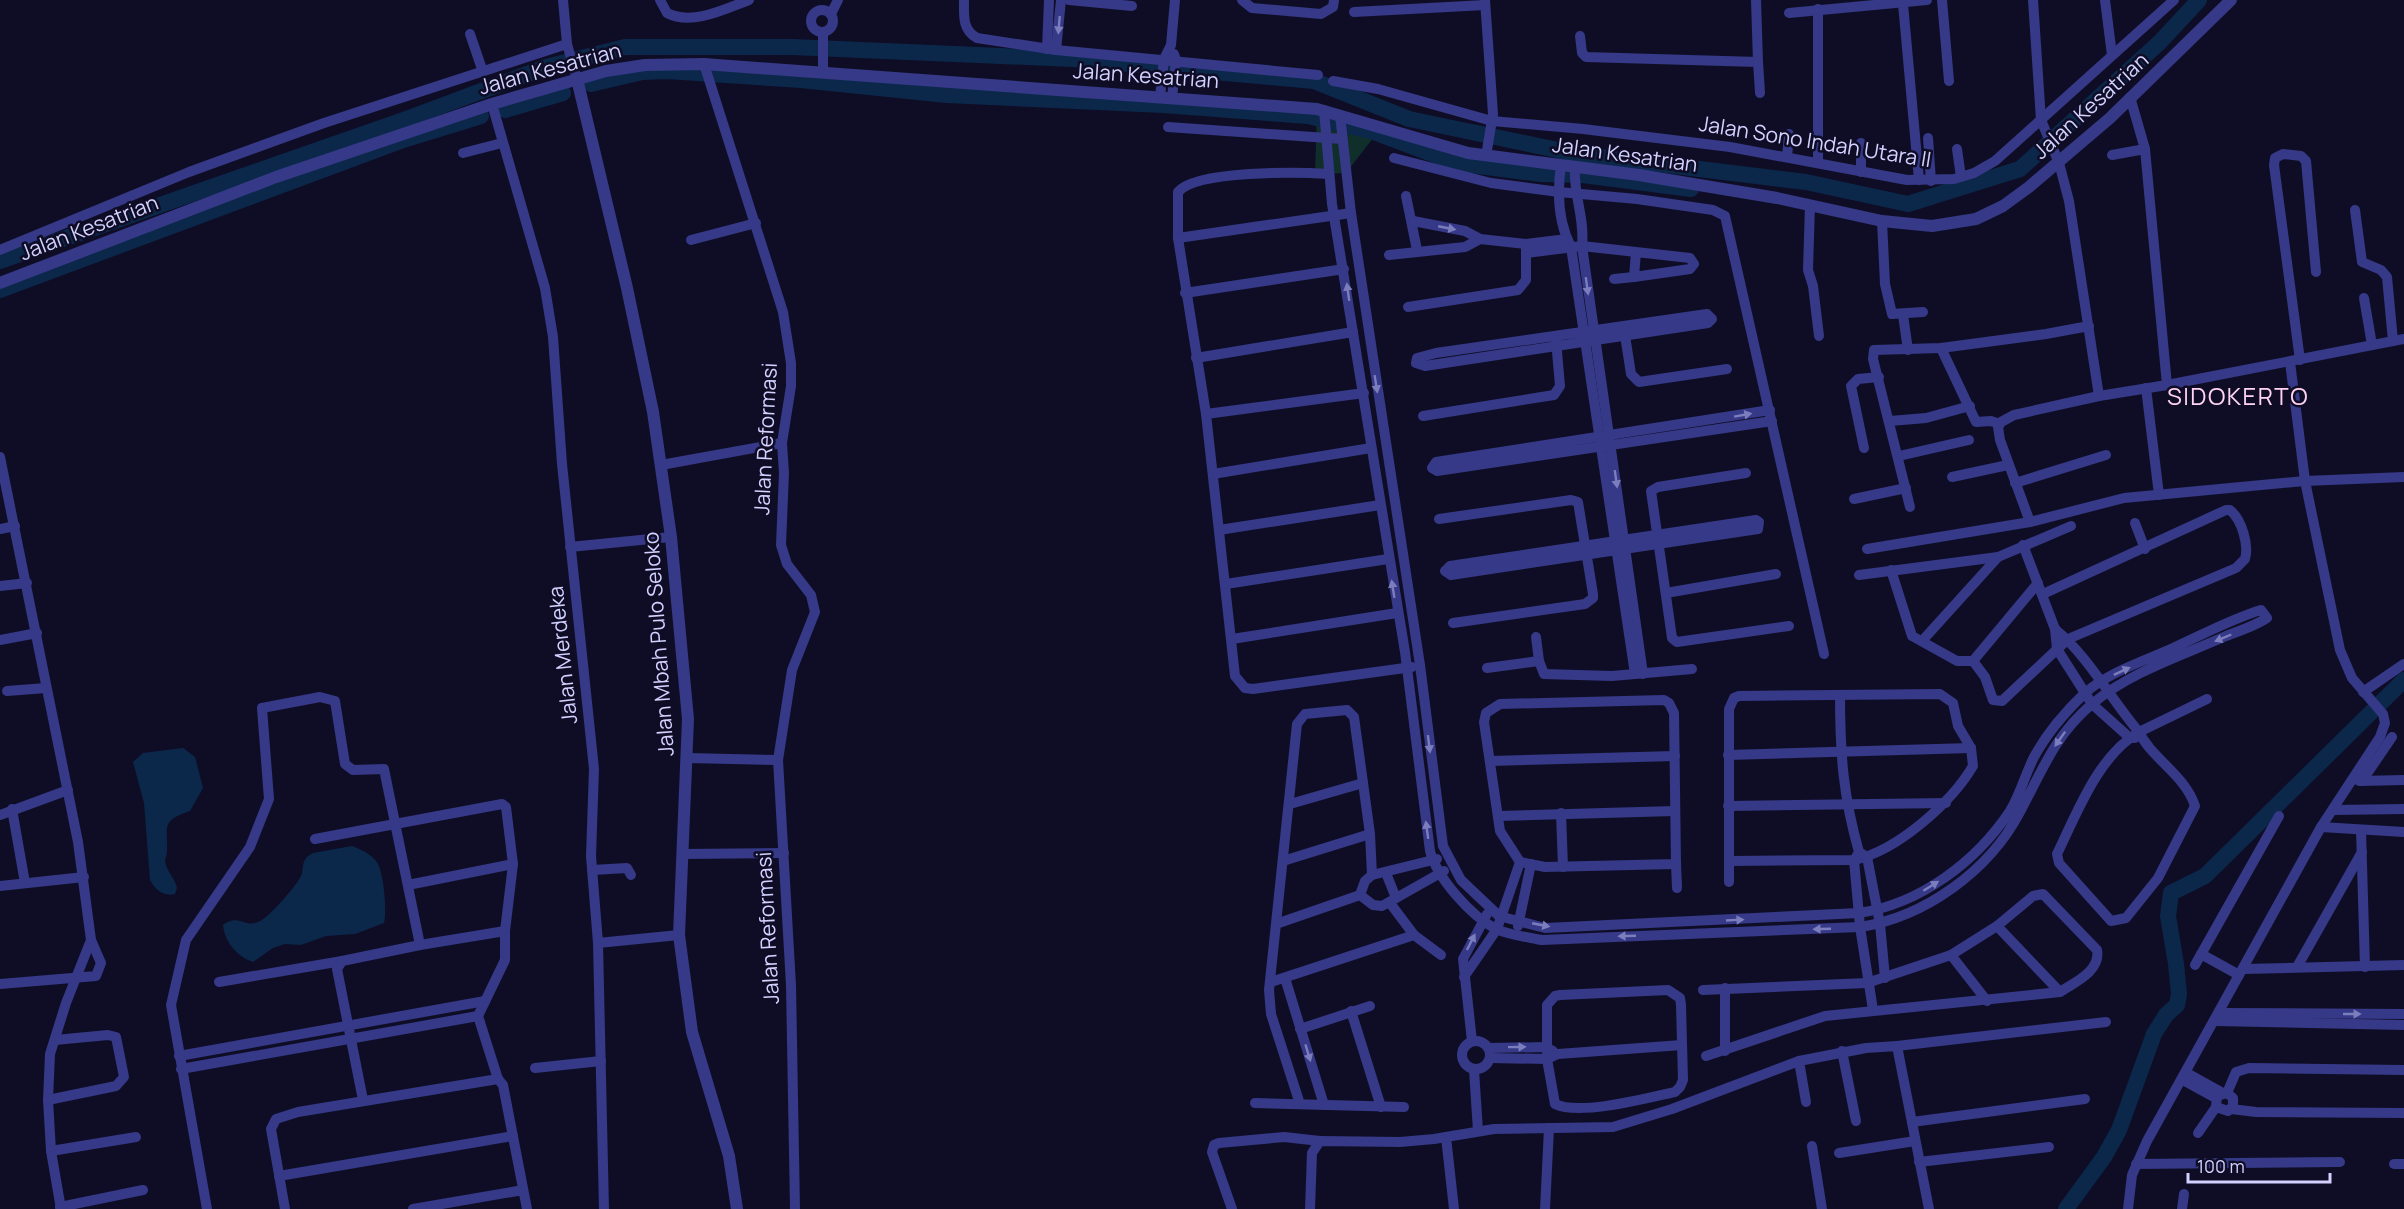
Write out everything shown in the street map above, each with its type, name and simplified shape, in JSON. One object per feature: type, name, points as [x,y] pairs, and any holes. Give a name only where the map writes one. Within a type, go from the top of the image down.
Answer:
[{"type":"street","points":[[563,0],[568,48],[578,83]]},
{"type":"street","points":[[660,0],[668,13],[681,18],[697,17],[749,0]]},
{"type":"street","points":[[823,32],[833,26],[831,14],[838,0]]},
{"type":"street","points":[[964,0],[964,23],[971,35],[1052,49],[1175,64],[1318,75]]},
{"type":"street","points":[[1049,0],[1052,49]]},
{"type":"street","points":[[1052,49],[1061,0]]},
{"type":"street","points":[[1069,0],[1110,2],[1132,6]]},
{"type":"street","points":[[1167,94],[1175,64],[1171,45],[1175,0]]},
{"type":"street","points":[[1242,0],[1252,8],[1321,14],[1333,7],[1334,0]]},
{"type":"street","points":[[1756,0],[1760,93]]},
{"type":"street","points":[[1789,13],[1821,6],[1903,4],[1927,0]]},
{"type":"street","points":[[1941,0],[1949,81]]},
{"type":"street","points":[[2034,0],[2042,123],[2057,157],[2075,232],[2098,396]]},
{"type":"street","points":[[2105,0],[2112,55]]},
{"type":"street","name":"Jalan Sono Indah Utara II","points":[[1333,81],[1378,89],[1492,126],[1683,140],[1861,172],[1931,181],[1961,177],[1995,161],[2042,123],[2112,55],[2174,0]]},
{"type":"street","name":"Jalan Kesatrian","points":[[0,283],[276,177],[625,67],[823,68],[1167,94],[1324,114],[1340,126],[1428,143],[1561,167],[1810,205],[1882,221],[1932,226],[1966,223],[2003,206],[2057,157],[2130,98],[2223,2]]},
{"type":"street","points":[[1354,12],[1485,3],[1492,126],[1487,152]]},
{"type":"street","points":[[1903,4],[1919,180]]},
{"type":"street","points":[[823,32],[815,29],[812,16],[819,6],[831,14]]},
{"type":"street","points":[[1818,163],[1821,6]]},
{"type":"street","points":[[823,32],[823,68]]},
{"type":"street","points":[[470,34],[481,67]]},
{"type":"street","points":[[1580,36],[1581,53],[1586,57],[1758,62]]},
{"type":"street","points":[[1167,94],[1163,62],[1171,45]]},
{"type":"street","points":[[0,250],[189,172],[481,67],[568,48]]},
{"type":"street","name":"Jalan Reformasi","points":[[705,67],[783,312],[791,363],[791,386],[782,443],[783,555],[787,564],[811,595],[816,612],[792,670],[778,760],[791,985],[795,1209]]},
{"type":"street","name":"Jalan Mbah Pulo Seloko","points":[[578,83],[627,288],[661,465],[671,537],[688,718],[680,935],[692,1032],[729,1156],[737,1209]]},
{"type":"street","points":[[2130,98],[2145,148],[2167,385]]},
{"type":"street","name":"Jalan Merdeka","points":[[494,110],[548,304],[570,547],[594,769],[592,870],[598,944],[604,1209]]},
{"type":"street","points":[[1168,127],[1325,135],[1340,126],[1372,360],[1420,665],[1433,776],[1447,855],[1451,866],[1474,896],[1495,913],[1545,928],[1859,913],[1877,910],[1925,891],[1955,871],[1981,847],[2010,811],[2034,756],[2060,720],[2085,693],[2101,681],[2181,650],[2262,621],[2267,616],[2264,611],[2258,610],[2181,650],[2126,680],[2092,704],[2068,727],[2044,761],[2010,828],[1992,855],[1971,874],[1935,899],[1880,924],[1860,927],[1542,940],[1497,929],[1466,905],[1432,861],[1405,652],[1388,560],[1364,393],[1332,204],[1325,135],[1324,114]]},
{"type":"street","points":[[1787,157],[1789,134]]},
{"type":"street","points":[[1928,138],[1931,181]]},
{"type":"street","points":[[463,153],[502,143]]},
{"type":"street","points":[[1861,143],[1861,172]]},
{"type":"street","points":[[2112,155],[2145,148]]},
{"type":"street","points":[[1957,149],[1961,177]]},
{"type":"street","points":[[2128,1209],[2132,1175],[2136,1164],[2321,827],[2332,810],[2357,781],[2386,736],[2385,718],[2349,673],[2340,650],[2306,481],[2274,165],[2276,158],[2282,155],[2295,154],[2306,160],[2316,272]]},
{"type":"street","points":[[1394,158],[1491,183],[1575,189],[1713,210],[1725,216],[1824,654]]},
{"type":"street","points":[[1561,167],[1560,218],[1573,244],[1590,335],[1639,674]]},
{"type":"street","points":[[1573,244],[1581,204],[1575,189],[1575,168]]},
{"type":"street","points":[[1329,174],[1256,173],[1183,186],[1177,201],[1178,238],[1206,414],[1232,639],[1234,676],[1245,688],[1420,665]]},
{"type":"street","points":[[1406,196],[1413,221],[1417,250]]},
{"type":"street","points":[[1332,204],[1350,201]]},
{"type":"street","points":[[1810,205],[1808,270],[1813,286],[1819,336]]},
{"type":"street","points":[[1941,348],[1977,423],[1990,421],[2000,424],[2029,411],[2098,396],[2167,385],[2398,340],[2388,279],[2381,270],[2362,262],[2355,210]]},
{"type":"street","points":[[1178,238],[1351,213]]},
{"type":"street","points":[[1413,221],[1465,231],[1480,239],[1526,249],[1573,244],[1690,258],[1694,264],[1690,269],[1614,279]]},
{"type":"street","points":[[1882,221],[1882,249],[1888,300],[1892,314],[1923,312]]},
{"type":"street","points":[[691,240],[756,223]]},
{"type":"street","points":[[1389,255],[1417,250],[1466,247],[1480,239]]},
{"type":"street","points":[[1408,307],[1518,290],[1526,280],[1526,249]]},
{"type":"street","points":[[1634,277],[1636,252]]},
{"type":"street","points":[[1185,293],[1344,269]]},
{"type":"street","points":[[2364,298],[2372,345]]},
{"type":"street","points":[[1473,353],[1590,335],[1708,323],[1712,319],[1707,314],[1624,331]]},
{"type":"street","points":[[1903,315],[1908,350]]},
{"type":"street","points":[[1910,507],[1873,359],[1874,350],[1941,348],[2089,326]]},
{"type":"street","points":[[1624,331],[1631,374],[1639,382],[1727,369]]},
{"type":"street","points":[[1196,358],[1353,332]]},
{"type":"street","points":[[1423,416],[1554,395],[1560,387],[1556,341]]},
{"type":"street","points":[[1359,363],[1372,360]]},
{"type":"street","points":[[1864,448],[1851,386],[1858,379],[1879,377]]},
{"type":"street","points":[[2146,388],[2159,495]]},
{"type":"street","points":[[1206,414],[1364,393]]},
{"type":"street","points":[[1890,421],[1926,418],[1970,406]]},
{"type":"street","points":[[1510,455],[1437,471],[1432,468],[1436,462],[1606,442],[1771,415]]},
{"type":"street","points":[[2000,424],[1998,433],[2030,522]]},
{"type":"street","points":[[1899,456],[1969,440]]},
{"type":"street","points":[[661,465],[782,443]]},
{"type":"street","points":[[1213,474],[1371,448]]},
{"type":"street","points":[[2015,483],[2106,455]]},
{"type":"street","points":[[0,984],[75,980],[99,974],[98,953],[91,940],[84,877],[68,789],[1,464]]},
{"type":"street","points":[[1952,477],[2008,465]]},
{"type":"street","points":[[1375,471],[1389,468]]},
{"type":"street","points":[[1746,473],[1653,488],[1650,496],[1674,641],[1789,626]]},
{"type":"street","points":[[1867,549],[2030,522],[2107,501],[2306,481],[2404,477]]},
{"type":"street","points":[[1378,486],[1392,483]]},
{"type":"street","points":[[1854,499],[1906,488]]},
{"type":"street","points":[[1439,519],[1571,500],[1578,502],[1581,507],[1593,594],[1593,598],[1585,604],[1453,624]]},
{"type":"street","points":[[1219,530],[1380,505]]},
{"type":"street","points":[[1973,661],[1985,677],[1993,700],[2002,701],[2068,639],[2240,565],[2246,554],[2236,516],[2228,509],[2043,594]]},
{"type":"street","points":[[2134,523],[2145,549]]},
{"type":"street","points":[[0,529],[15,526]]},
{"type":"street","points":[[1859,575],[1998,557],[2071,526]]},
{"type":"street","points":[[1506,562],[1727,529]]},
{"type":"street","points":[[570,547],[671,537]]},
{"type":"street","points":[[2023,545],[2055,629],[2057,649],[2092,704],[2137,736],[2176,774],[2195,806],[2158,878],[2126,918],[2111,921],[2059,863],[2057,854],[2097,778],[2137,736],[2207,699]]},
{"type":"street","points":[[1922,641],[1998,557]]},
{"type":"street","points":[[1226,584],[1388,560]]},
{"type":"street","points":[[1891,570],[1908,630],[1917,640],[1957,661],[1973,661]]},
{"type":"street","points":[[1666,594],[1776,574]]},
{"type":"street","points":[[0,586],[27,583]]},
{"type":"street","points":[[1973,661],[2038,583]]},
{"type":"street","points":[[1232,639],[1397,613]]},
{"type":"street","points":[[2055,629],[2068,639],[2101,681],[2137,736]]},
{"type":"street","points":[[0,640],[37,633]]},
{"type":"street","points":[[1536,637],[1541,671],[1550,676],[1639,674],[1692,669]]},
{"type":"street","points":[[1405,652],[1417,650]]},
{"type":"street","points":[[1487,668],[1539,661]]},
{"type":"street","points":[[2364,694],[2404,664]]},
{"type":"street","points":[[7,692],[46,688]]},
{"type":"street","points":[[1729,861],[1860,856],[1918,825],[1946,803],[1973,766],[1971,748],[1958,726],[1953,703],[1947,696],[1940,693],[1734,698],[1729,709],[1728,755],[1729,882]]},
{"type":"street","points":[[1840,695],[1840,751],[1846,807],[1877,910],[1885,978]]},
{"type":"street","points":[[207,1209],[171,1005],[186,940],[250,847],[269,799],[262,708],[320,697],[335,701],[345,764],[353,770],[384,769],[420,945]]},
{"type":"street","points":[[1676,864],[1563,867],[1525,863],[1506,844],[1500,831],[1484,722],[1486,713],[1500,704],[1664,700],[1669,703],[1674,713],[1677,888]]},
{"type":"street","points":[[1412,710],[1425,708]]},
{"type":"street","points":[[1300,1104],[1271,1014],[1271,982],[1297,724],[1305,714],[1347,710],[1351,712],[1356,722],[1370,834],[1372,875]]},
{"type":"street","points":[[2386,736],[2404,736]]},
{"type":"street","points":[[1728,755],[1971,748]]},
{"type":"street","points":[[1490,761],[1675,756]]},
{"type":"street","points":[[688,758],[778,760]]},
{"type":"street","points":[[1420,777],[1433,776]]},
{"type":"street","points":[[2357,781],[2404,780]]},
{"type":"street","points":[[1290,804],[1363,783]]},
{"type":"street","points":[[0,815],[68,789]]},
{"type":"street","points":[[1728,806],[1846,807],[1946,803]]},
{"type":"street","points":[[315,839],[502,804],[506,807],[513,864],[504,931],[505,960],[478,1016],[498,1078],[503,1085],[527,1209]]},
{"type":"street","points":[[2332,810],[2404,809]]},
{"type":"street","points":[[12,810],[25,883]]},
{"type":"street","points":[[1498,816],[1675,811]]},
{"type":"street","points":[[1562,813],[1563,867]]},
{"type":"street","points":[[2195,965],[2279,816]]},
{"type":"street","points":[[2321,827],[2404,832]]},
{"type":"street","points":[[2361,830],[2365,967]]},
{"type":"street","points":[[1283,861],[1370,834]]},
{"type":"street","points":[[2297,967],[2362,851]]},
{"type":"street","points":[[682,854],[784,853]]},
{"type":"street","points":[[1360,895],[1365,881],[1372,875],[1432,861],[1447,855]]},
{"type":"street","points":[[1860,856],[1860,927],[1873,1010]]},
{"type":"street","points":[[1472,1041],[1463,960],[1483,919],[1495,913],[1525,863]]},
{"type":"street","points":[[1517,935],[1525,863]]},
{"type":"street","points":[[408,885],[513,864]]},
{"type":"street","points":[[1360,895],[1373,905],[1393,901],[1451,866]]},
{"type":"street","points":[[592,870],[627,868],[631,875]]},
{"type":"street","points":[[1386,873],[1393,901],[1414,935],[1441,955]]},
{"type":"street","points":[[0,886],[84,877]]},
{"type":"street","points":[[1703,990],[1868,983],[1951,954],[1997,926],[2033,896],[2043,894],[2097,950],[2097,964],[2060,992],[1873,1010],[1809,1020],[1706,1056]]},
{"type":"street","points":[[1276,924],[1360,895]]},
{"type":"street","points":[[1464,977],[1497,929],[1495,913]]},
{"type":"street","points":[[1702,921],[1702,934]]},
{"type":"street","points":[[1997,926],[2060,992]]},
{"type":"street","points":[[219,982],[504,931]]},
{"type":"street","points":[[598,944],[680,935]]},
{"type":"street","points":[[1271,982],[1414,935]]},
{"type":"street","points":[[91,940],[50,1054],[48,1100],[51,1151],[60,1208],[143,1190]]},
{"type":"street","points":[[1951,954],[1987,1000]]},
{"type":"street","points":[[2200,954],[2241,972],[2297,967],[2404,965]]},
{"type":"street","points":[[342,961],[337,969],[363,1100]]},
{"type":"street","points":[[1285,978],[1324,1105]]},
{"type":"street","points":[[1725,988],[1725,1051]]},
{"type":"street","points":[[1668,990],[1680,998],[1682,1045],[1680,1087],[1675,1092],[1613,1105],[1568,1108],[1555,1104],[1546,1047],[1547,1005],[1555,996],[1668,990]]},
{"type":"street","points":[[179,1056],[485,1001]]},
{"type":"street","points":[[1300,1029],[1370,1006]]},
{"type":"street","points":[[1351,1011],[1381,1107]]},
{"type":"street","points":[[2279,1018],[2404,1014]]},
{"type":"street","points":[[181,1070],[478,1016]]},
{"type":"street","points":[[2218,1017],[2404,1025]]},
{"type":"street","points":[[1232,1209],[1212,1152],[1214,1145],[1284,1137],[1320,1141],[1400,1142],[1478,1131],[1594,1129],[1625,1125],[1799,1061],[1842,1052],[2106,1022]]},
{"type":"street","points":[[48,1100],[116,1086],[124,1077],[116,1037],[108,1035],[55,1040]]},
{"type":"street","points":[[1489,1053],[1487,1065],[1474,1070],[1462,1061],[1461,1053],[1465,1045],[1472,1041],[1478,1041],[1489,1053],[1547,1059],[1558,1054],[1682,1045]]},
{"type":"street","points":[[1897,1046],[1929,1209]]},
{"type":"street","points":[[1489,1053],[1546,1047],[1558,1054]]},
{"type":"street","points":[[1842,1052],[1856,1121]]},
{"type":"street","points":[[535,1068],[601,1061]]},
{"type":"street","points":[[1799,1061],[1806,1102]]},
{"type":"street","points":[[2198,1133],[2236,1072],[2249,1068],[2404,1070]]},
{"type":"street","points":[[1474,1070],[1478,1131]]},
{"type":"street","points":[[2185,1077],[2221,1098],[2233,1098],[2231,1109]]},
{"type":"street","points":[[285,1209],[271,1129],[276,1119],[298,1112],[498,1078]]},
{"type":"street","points":[[2221,1098],[2223,1112],[2231,1109],[2256,1112],[2404,1113]]},
{"type":"street","points":[[1912,1122],[2085,1099]]},
{"type":"street","points":[[1255,1103],[1404,1107]]},
{"type":"street","points":[[1545,1209],[1549,1128]]},
{"type":"street","points":[[279,1176],[513,1136]]},
{"type":"street","points":[[51,1151],[135,1137]]},
{"type":"street","points":[[1446,1137],[1454,1209]]},
{"type":"street","points":[[1310,1209],[1312,1152],[1320,1141]]},
{"type":"street","points":[[1839,1152],[1915,1141]]},
{"type":"street","points":[[1812,1146],[1822,1209]]},
{"type":"street","points":[[1918,1162],[2049,1147]]},
{"type":"street","points":[[2136,1164],[2340,1162]]},
{"type":"street","points":[[413,1209],[522,1190]]},
{"type":"street","points":[[2182,1209],[2184,1194]]},
{"type":"green space","points":[[1317,110],[1380,129],[1346,173],[1315,174]]},
{"type":"water","points":[[183,748],[195,757],[203,788],[190,811],[174,818],[168,826],[165,861],[177,888],[175,894],[167,894],[157,889],[150,880],[144,803],[133,762],[143,753]]},
{"type":"water","points":[[352,846],[371,856],[379,866],[384,891],[384,923],[355,934],[326,936],[301,945],[285,944],[273,948],[253,962],[233,948],[226,938],[223,925],[233,920],[253,923],[263,919],[297,883],[307,857],[313,853]]},
{"type":"waterway","points":[[0,261],[409,118],[546,67],[625,47],[792,47],[1073,59],[1314,81],[1409,119],[1577,154],[1806,182],[1908,204],[2020,169],[2160,42],[2199,0]]},
{"type":"waterway","points":[[591,84],[642,72],[667,71],[801,80],[947,95],[1163,105],[1308,116],[1374,132],[1456,163],[1541,174],[1583,175],[1691,189]]},
{"type":"waterway","points":[[505,110],[563,93]]},
{"type":"waterway","points":[[0,290],[403,140],[481,116]]},
{"type":"waterway","points":[[2066,1209],[2104,1157],[2119,1130],[2154,1034],[2166,1015],[2177,1005],[2179,994],[2176,964],[2168,916],[2171,893],[2205,876],[2404,680]]},
{"type":"district","name":"SIDOKERTO","points":[[2238,397]]}]
